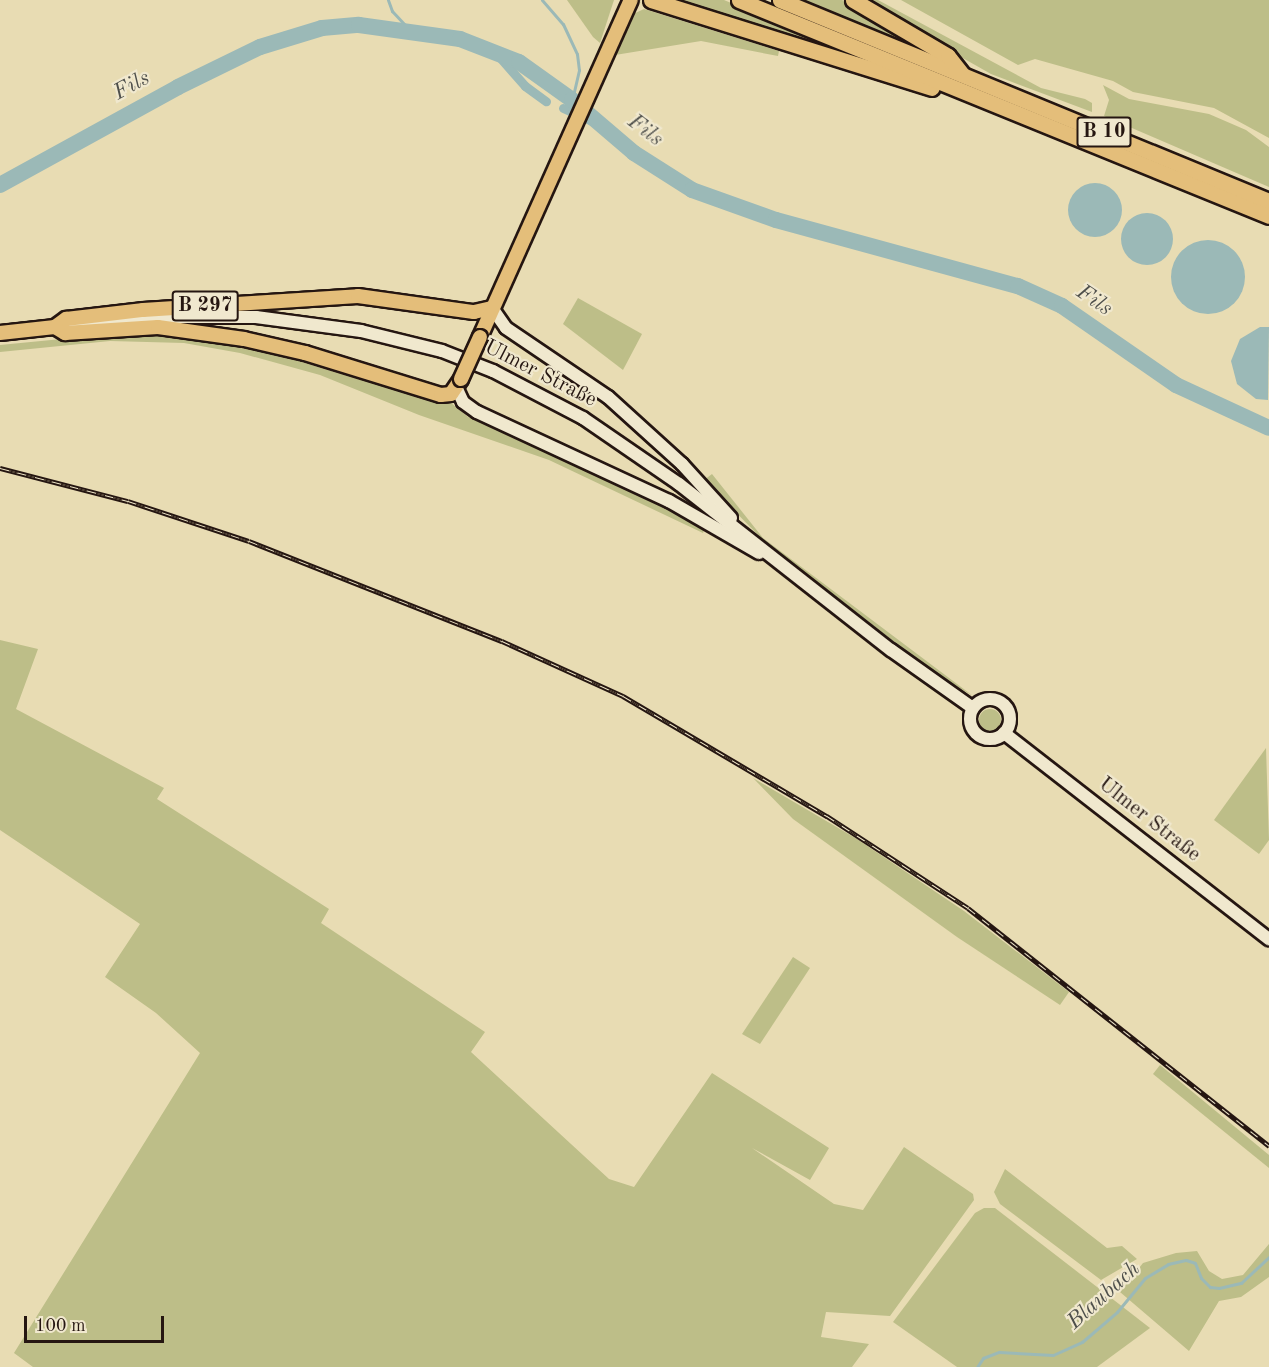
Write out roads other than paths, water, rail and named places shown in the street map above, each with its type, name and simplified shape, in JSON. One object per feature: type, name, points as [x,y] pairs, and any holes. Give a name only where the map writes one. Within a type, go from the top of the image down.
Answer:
[{"type":"highway","name":"B 10","points":[[651,0],[931,88],[962,83]]},
{"type":"highway","name":"B 10","points":[[739,0],[1269,201]]},
{"type":"highway","name":"B 10","points":[[780,0],[962,83],[1269,216]]},
{"type":"highway","points":[[853,0],[948,56],[962,83]]},
{"type":"main road","points":[[631,0],[459,384],[463,402],[477,412],[658,496],[784,566]]},
{"type":"main road","name":"B 297","points":[[459,384],[451,394],[430,394],[305,353],[181,329],[65,333],[56,327],[66,319],[143,310],[358,296],[474,312],[492,308]]},
{"type":"main road","points":[[492,308],[506,328],[616,404],[682,464],[738,529]]},
{"type":"main road","name":"Ulmer Straße","points":[[0,333],[155,317],[256,317],[361,330],[442,351],[522,385],[583,418],[738,529],[891,650],[973,708]]},
{"type":"main road","points":[[985,700],[1004,704],[1010,720],[1004,733],[989,739],[978,734],[971,724],[973,708],[985,700]]},
{"type":"main road","name":"Ulmer Straße","points":[[1004,733],[1269,939]]},
{"type":"water","points":[[1095,183],[1105,185],[1114,191],[1120,200],[1122,210],[1120,220],[1114,229],[1105,235],[1095,237],[1085,235],[1076,229],[1070,220],[1068,210],[1070,200],[1076,191],[1085,185]]},
{"type":"water","points":[[1147,213],[1161,217],[1169,225],[1173,239],[1169,253],[1161,261],[1147,265],[1133,261],[1125,253],[1121,239],[1125,225],[1133,217]]},
{"type":"water","points":[[1208,240],[1229,246],[1239,256],[1245,277],[1239,298],[1229,308],[1208,314],[1187,308],[1177,298],[1171,277],[1177,256],[1187,246]]},
{"type":"water","points":[[1260,327],[1269,327],[1268,400],[1256,399],[1237,384],[1231,361],[1240,339]]},
{"type":"waterway","points":[[388,0],[392,11],[410,30]]},
{"type":"waterway","points":[[542,0],[563,24],[577,54],[579,70],[572,100]]},
{"type":"waterway","name":"Fils","points":[[0,185],[178,87],[260,47],[322,28],[359,25],[460,39],[519,62],[572,100],[634,153],[692,190],[776,220],[1018,286],[1062,306],[1176,385],[1269,428]]},
{"type":"waterway","points":[[496,53],[525,86],[546,101]]},
{"type":"waterway","points":[[563,108],[605,127]]},
{"type":"waterway","name":"Blaubach","points":[[977,1367],[983,1358],[999,1352],[1053,1355],[1082,1342],[1117,1312],[1145,1278],[1168,1264],[1186,1260],[1195,1263],[1201,1278],[1210,1287],[1219,1288],[1241,1283],[1269,1257]]},
{"type":"railway","points":[[0,468],[128,501],[249,541],[502,641],[623,696],[827,816],[968,908],[1269,1146]]}]
